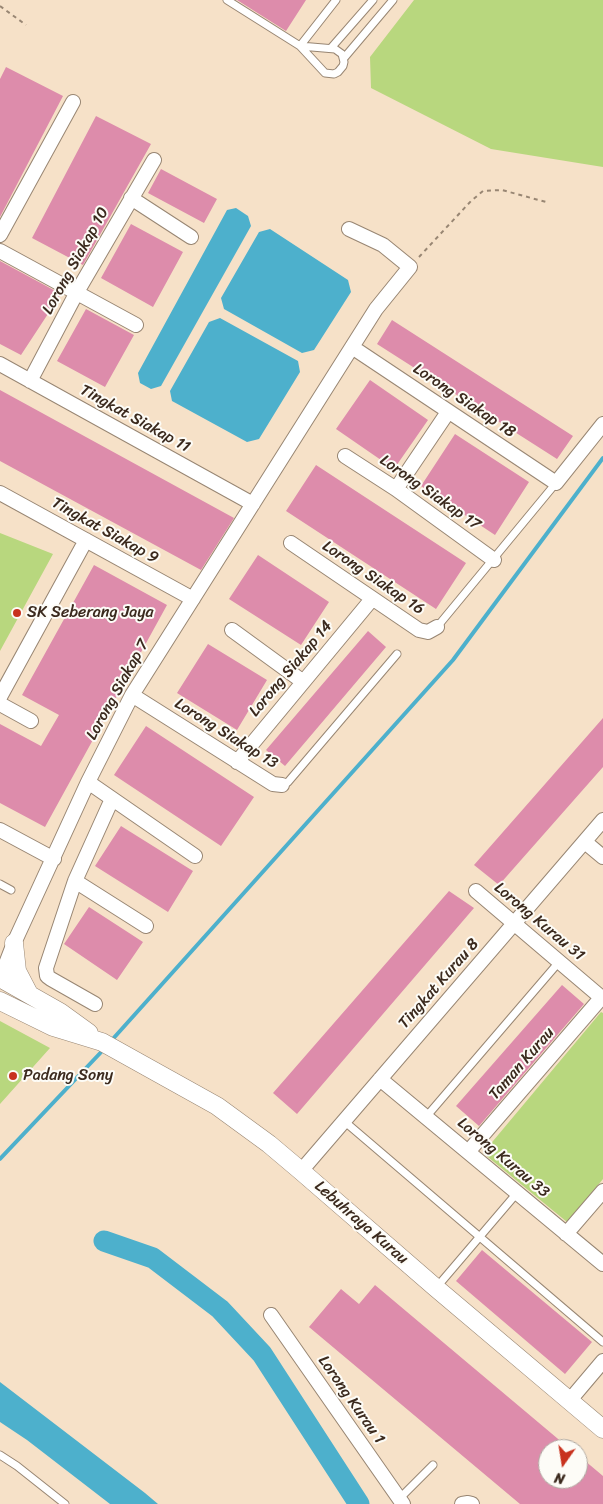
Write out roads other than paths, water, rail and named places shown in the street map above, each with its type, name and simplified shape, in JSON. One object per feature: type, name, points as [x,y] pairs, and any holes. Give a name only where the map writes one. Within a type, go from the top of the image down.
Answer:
[{"type":"street","points":[[0,234],[73,102]]},
{"type":"street","name":"Lorong Siakap 10","points":[[30,381],[77,292],[154,160]]},
{"type":"street","points":[[131,198],[191,237]]},
{"type":"street","name":"Lorong Siakap 7","points":[[0,979],[7,948],[54,859],[88,782],[132,695],[376,309],[410,267],[383,244],[349,229]]},
{"type":"street","points":[[0,251],[136,325]]},
{"type":"street","name":"Lorong Siakap 18","points":[[352,347],[556,483]]},
{"type":"street","name":"Tingkat Siakap 11","points":[[0,364],[253,504]]},
{"type":"street","points":[[396,489],[448,412]]},
{"type":"street","points":[[556,483],[603,424]]},
{"type":"street","name":"Lorong Siakap 17","points":[[345,456],[396,489],[494,560]]},
{"type":"street","name":"Tingkat Siakap 9","points":[[0,493],[193,599]]},
{"type":"street","points":[[0,697],[86,540]]},
{"type":"street","name":"Lorong Siakap 16","points":[[291,543],[419,630],[428,632],[437,626]]},
{"type":"street","name":"Lorong Siakap 14","points":[[237,762],[302,681],[372,599]]},
{"type":"street","points":[[232,630],[302,681]]},
{"type":"street","name":"Lorong Siakap 13","points":[[132,695],[273,784],[282,785]]},
{"type":"street","points":[[0,704],[31,721]]},
{"type":"street","points":[[88,782],[195,856]]},
{"type":"street","points":[[95,1004],[46,976],[46,968],[75,881],[112,799]]},
{"type":"street","name":"Tingkat Kurau 8","points":[[302,1171],[603,820]]},
{"type":"street","points":[[0,830],[54,859]]},
{"type":"street","points":[[585,842],[603,857]]},
{"type":"street","points":[[75,881],[146,926]]},
{"type":"street","name":"Lorong Kurau 31","points":[[476,891],[602,999]]},
{"type":"street","points":[[7,948],[29,995]]},
{"type":"street","name":"Lebuhraya Kurau","points":[[0,979],[60,1012],[101,1042],[163,1074],[218,1106],[269,1144],[603,1429]]},
{"type":"street","name":"Taman Kurau","points":[[468,1152],[602,999]]},
{"type":"street","name":"Lebuhraya Kurau","points":[[0,1001],[53,1027],[101,1042]]},
{"type":"street","name":"Lorong Kurau 33","points":[[380,1079],[603,1264]]},
{"type":"street","points":[[566,1234],[603,1191]]},
{"type":"street","name":"Lorong Kurau 1","points":[[271,1315],[401,1501]]},
{"type":"street","points":[[570,1400],[603,1361]]},
{"type":"street","points":[[462,1504],[472,1504]]},
{"type":"lane","points":[[227,0],[300,46],[325,73],[334,74],[343,66],[344,58],[393,0]]},
{"type":"lane","points":[[300,46],[336,0]]},
{"type":"lane","points":[[320,67],[318,63],[320,55],[328,49],[373,0]]},
{"type":"lane","points":[[300,46],[339,51],[344,58]]},
{"type":"lane","points":[[437,626],[494,560],[556,483]]},
{"type":"lane","name":"Lorong Siakap 13","points":[[282,785],[288,782],[397,654]]},
{"type":"lane","points":[[0,884],[11,890]]},
{"type":"lane","points":[[426,1117],[559,962]]},
{"type":"lane","points":[[344,1121],[603,1342]]},
{"type":"lane","points":[[436,1288],[517,1193]]},
{"type":"lane","points":[[0,1455],[65,1504]]},
{"type":"lane","points":[[401,1501],[433,1465]]},
{"type":"water","points":[[236,208],[248,216],[251,226],[161,386],[151,389],[140,383],[138,373],[227,210]]},
{"type":"water","points":[[270,229],[348,280],[351,292],[314,350],[302,353],[224,309],[221,298],[259,232]]},
{"type":"water","points":[[220,318],[298,361],[300,372],[259,439],[247,442],[172,401],[170,391],[209,322]]},
{"type":"water","points":[[0,1382],[158,1504],[110,1504],[27,1440],[0,1422]]},
{"type":"waterway","points":[[111,1041],[453,660],[603,458]]},
{"type":"waterway","points":[[0,1159],[105,1048]]},
{"type":"waterway","points":[[104,1241],[153,1258],[220,1309],[262,1354],[359,1504]]},
{"type":"place","name":"SK Seberang Jaya","points":[[17,613]]},
{"type":"place","name":"Padang Sony","points":[[13,1076]]}]
